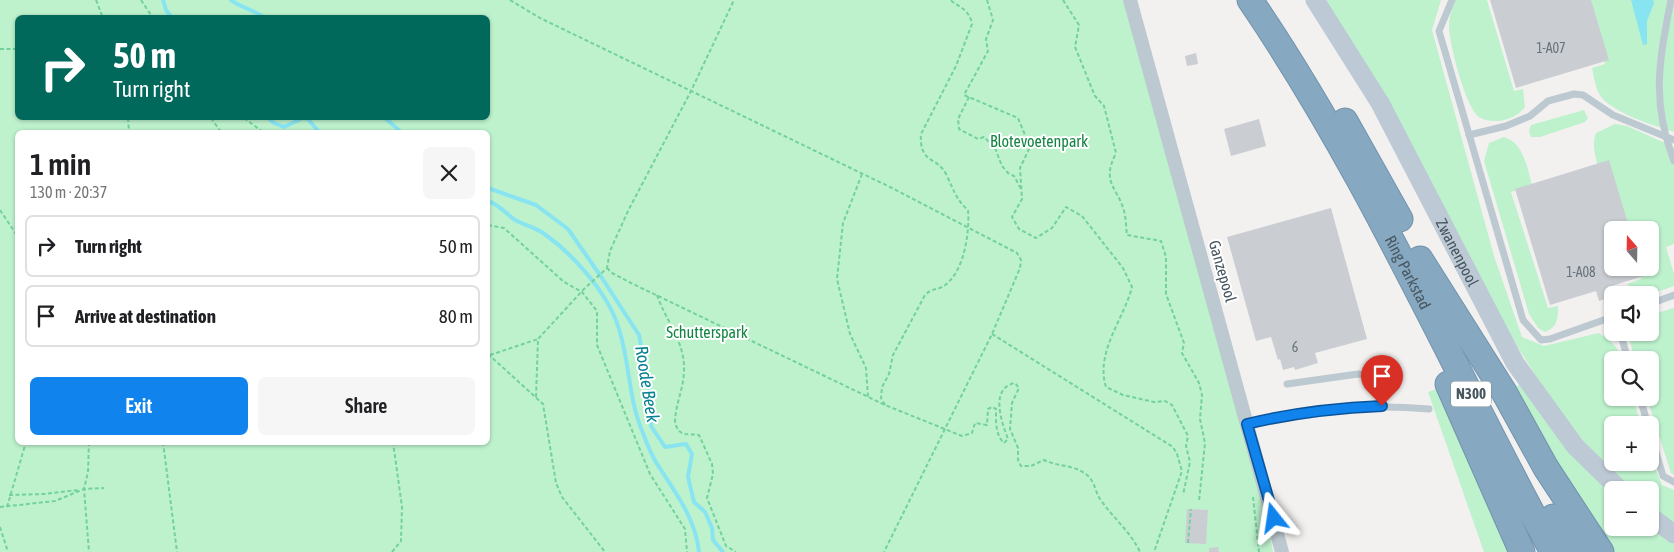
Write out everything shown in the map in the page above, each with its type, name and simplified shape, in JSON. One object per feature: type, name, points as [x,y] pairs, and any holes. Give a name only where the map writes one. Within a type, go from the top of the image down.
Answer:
[{"type":"highway","name":"Ring Parkstad","points":[[1250,0],[1329,127],[1389,235],[1553,552]]},
{"type":"highway","name":"Ring Parkstad","points":[[1270,0],[1346,122],[1420,259],[1540,494],[1573,552]]},
{"type":"highway","name":"N300","points":[[1389,235],[1441,368],[1522,552]]},
{"type":"highway","name":"N300","points":[[1420,259],[1504,392],[1546,468],[1601,552]]},
{"type":"street","name":"Ganzepool","points":[[1130,0],[1282,552]]},
{"type":"street","name":"Zwanenpool","points":[[1315,0],[1380,103],[1514,363],[1575,446],[1611,481]]},
{"type":"street","points":[[1659,523],[1674,534]]},
{"type":"lane","points":[[1452,0],[1439,31],[1523,320],[1541,340],[1550,339],[1604,320]]},
{"type":"lane","points":[[1671,0],[1658,85],[1664,136],[1674,161]]},
{"type":"lane","points":[[1469,135],[1506,126],[1530,116],[1548,101],[1574,94],[1583,95],[1612,115],[1674,140]]},
{"type":"lane","points":[[1659,301],[1674,295]]},
{"type":"lane","points":[[1287,384],[1358,374],[1378,377],[1382,406]]},
{"type":"lane","points":[[1247,424],[1276,417],[1330,409],[1382,406],[1429,409]]},
{"type":"lane","points":[[1659,462],[1663,476],[1674,482]]},
{"type":"path","points":[[96,0],[102,15]]},
{"type":"path","points":[[141,0],[151,15]]},
{"type":"path","points":[[510,0],[540,18],[1014,250],[1021,260],[1020,268],[992,334],[884,552]]},
{"type":"path","points":[[490,354],[538,339],[584,289],[607,268],[610,252],[628,211],[691,91],[734,0]]},
{"type":"path","points":[[885,405],[881,398],[882,387],[889,374],[893,355],[925,295],[930,289],[943,286],[962,263],[970,228],[968,210],[960,204],[946,172],[926,157],[920,144],[921,134],[956,66],[972,24],[971,17],[967,12],[950,0]]},
{"type":"path","points":[[987,0],[993,20],[986,39],[988,52],[964,95],[1018,118],[1030,147],[1020,168],[1022,198],[1012,217],[1019,229],[1036,238],[1052,228],[1066,207],[1082,216],[1123,268],[1132,287],[1128,302],[1115,325],[1107,350],[1104,378],[1106,387],[1123,395],[1154,402],[1165,402],[1172,405],[1188,436],[1186,446],[1190,462],[1183,495]]},
{"type":"path","points":[[1064,0],[1079,25],[1075,47],[1095,96],[1104,106],[1116,153],[1109,167],[1113,191],[1124,211],[1127,235],[1161,241],[1166,257],[1166,294],[1184,343],[1182,353],[1199,383],[1202,395],[1200,419],[1205,443],[1198,501]]},
{"type":"path","points":[[0,49],[15,49]]},
{"type":"path","points":[[968,97],[958,119],[959,129],[978,139],[984,137],[995,148],[1002,166],[1008,173],[1014,176],[1021,190]]},
{"type":"path","points":[[247,120],[260,130]]},
{"type":"path","points":[[862,174],[843,224],[837,279],[850,334],[866,368],[868,397]]},
{"type":"path","points":[[0,210],[15,232]]},
{"type":"path","points":[[490,225],[504,228],[564,282],[582,292],[597,311],[598,345],[650,474],[685,529],[687,552]]},
{"type":"path","points":[[607,268],[612,273],[868,397],[962,436],[972,433],[975,423],[986,425],[988,409],[992,407],[996,409],[999,439],[1004,443],[1008,439],[999,396],[1003,389],[1012,383],[1016,384],[1019,388],[1012,403],[1010,429],[1018,448],[1018,460],[1021,466],[1030,466],[1044,460],[1054,465],[1072,466],[1087,475],[1096,487],[1099,497],[1122,524],[1140,552]]},
{"type":"path","points":[[657,295],[664,314],[680,342],[682,352],[684,371],[675,424],[682,434],[686,436],[699,435],[702,440],[712,464],[713,474],[707,492],[708,498],[726,546],[736,552]]},
{"type":"path","points":[[992,334],[1173,447],[1178,454],[1182,471],[1154,552]]},
{"type":"path","points":[[536,396],[538,339]]},
{"type":"path","points":[[490,357],[543,404],[556,483],[562,497],[605,552]]},
{"type":"path","points":[[6,507],[25,445]]},
{"type":"path","points":[[89,445],[88,472],[83,489],[89,552]]},
{"type":"path","points":[[163,445],[177,552]]},
{"type":"path","points":[[392,552],[401,540],[402,508],[393,445]]},
{"type":"path","points":[[9,495],[44,494],[104,488]]},
{"type":"path","points":[[0,507],[55,501],[83,489]]},
{"type":"path","points":[[1188,543],[1188,525],[1191,509]]},
{"type":"path","points":[[0,527],[8,552]]},
{"type":"green space","name":"Schutterspark","points":[[0,0],[1125,0],[1268,523],[1273,552],[0,552]]},
{"type":"green space","points":[[1323,0],[1441,0],[1432,30],[1494,256],[1522,337],[1544,346],[1599,333],[1604,337],[1604,341],[1610,341],[1618,351],[1604,351],[1604,406],[1635,406],[1638,416],[1604,416],[1604,465],[1552,399],[1510,335]]},
{"type":"green space","points":[[1455,0],[1487,0],[1514,91],[1523,89],[1525,107],[1513,117],[1498,121],[1484,119],[1479,117],[1469,102],[1459,75],[1450,35],[1450,19]]},
{"type":"green space","points":[[1586,0],[1674,0],[1674,132],[1623,113],[1605,101],[1600,95],[1592,68],[1605,64]]},
{"type":"green space","points":[[1584,110],[1588,118],[1585,122],[1540,137],[1531,137],[1529,131],[1531,125]]},
{"type":"green space","points":[[1615,124],[1627,126],[1674,147],[1674,244],[1666,247],[1674,274],[1674,286],[1659,291],[1659,286],[1630,286],[1627,284],[1641,279],[1640,276],[1659,276],[1659,221],[1622,221],[1598,168],[1594,143],[1596,133]]},
{"type":"green space","points":[[1504,137],[1516,145],[1524,157],[1532,185],[1511,192],[1548,308],[1558,306],[1555,325],[1545,332],[1538,328],[1529,314],[1484,161],[1489,143]]},
{"type":"green space","points":[[1674,308],[1674,475],[1671,473],[1659,436],[1659,416],[1653,416],[1650,406],[1659,406],[1659,351],[1633,351],[1630,341],[1659,341],[1659,312]]},
{"type":"green space","points":[[1521,384],[1604,483],[1604,536],[1659,536],[1659,532],[1674,544],[1674,552],[1607,552],[1508,390]]},
{"type":"green space","points":[[1443,387],[1516,552],[1484,552],[1428,392]]},
{"type":"green space","points":[[1609,471],[1656,471],[1662,485],[1674,490],[1674,526],[1659,515],[1659,481],[1619,481]]},
{"type":"water","points":[[1631,0],[1653,0],[1654,3],[1647,21],[1647,44],[1643,45]]},
{"type":"building","points":[[1490,0],[1591,0],[1609,60],[1516,88]]},
{"type":"building","points":[[1196,53],[1198,64],[1187,66],[1185,56]]},
{"type":"building","points":[[1259,119],[1266,146],[1231,156],[1224,129]]},
{"type":"building","points":[[1609,160],[1627,221],[1604,221],[1604,276],[1644,276],[1611,286],[1604,286],[1604,299],[1599,301],[1596,291],[1550,305],[1515,189]]},
{"type":"building","points":[[1331,208],[1367,339],[1315,353],[1318,363],[1295,370],[1294,367],[1283,370],[1271,337],[1256,341],[1227,237]]},
{"type":"building","points":[[1187,509],[1208,510],[1206,544],[1185,543]]},
{"type":"building","points":[[1218,547],[1219,552],[1209,552],[1209,548]]},
{"type":"waterway","name":"Roode Beek","points":[[163,0],[170,15]]},
{"type":"waterway","name":"Roode Beek","points":[[231,0],[260,15]]},
{"type":"waterway","name":"Roode Beek","points":[[270,120],[284,127],[299,120]]},
{"type":"waterway","name":"Roode Beek","points":[[309,120],[317,130]]},
{"type":"waterway","name":"Roode Beek","points":[[387,120],[399,130]]},
{"type":"waterway","name":"Roode Beek","points":[[490,189],[536,205],[568,229],[639,335],[652,406],[651,426],[665,447],[686,444],[692,454],[688,477],[694,502],[705,512],[712,528],[713,540],[723,552]]},
{"type":"waterway","name":"Roode Beek","points":[[490,202],[515,220],[540,231],[554,241],[577,262],[606,300],[613,313],[622,339],[638,420],[654,459],[690,518],[699,552]]},
{"type":"route","points":[[1274,518],[1247,424],[1276,417],[1330,409],[1382,406]]},
{"type":"park label","name":"Blotevoetenpark","points":[[1039,141]]}]
